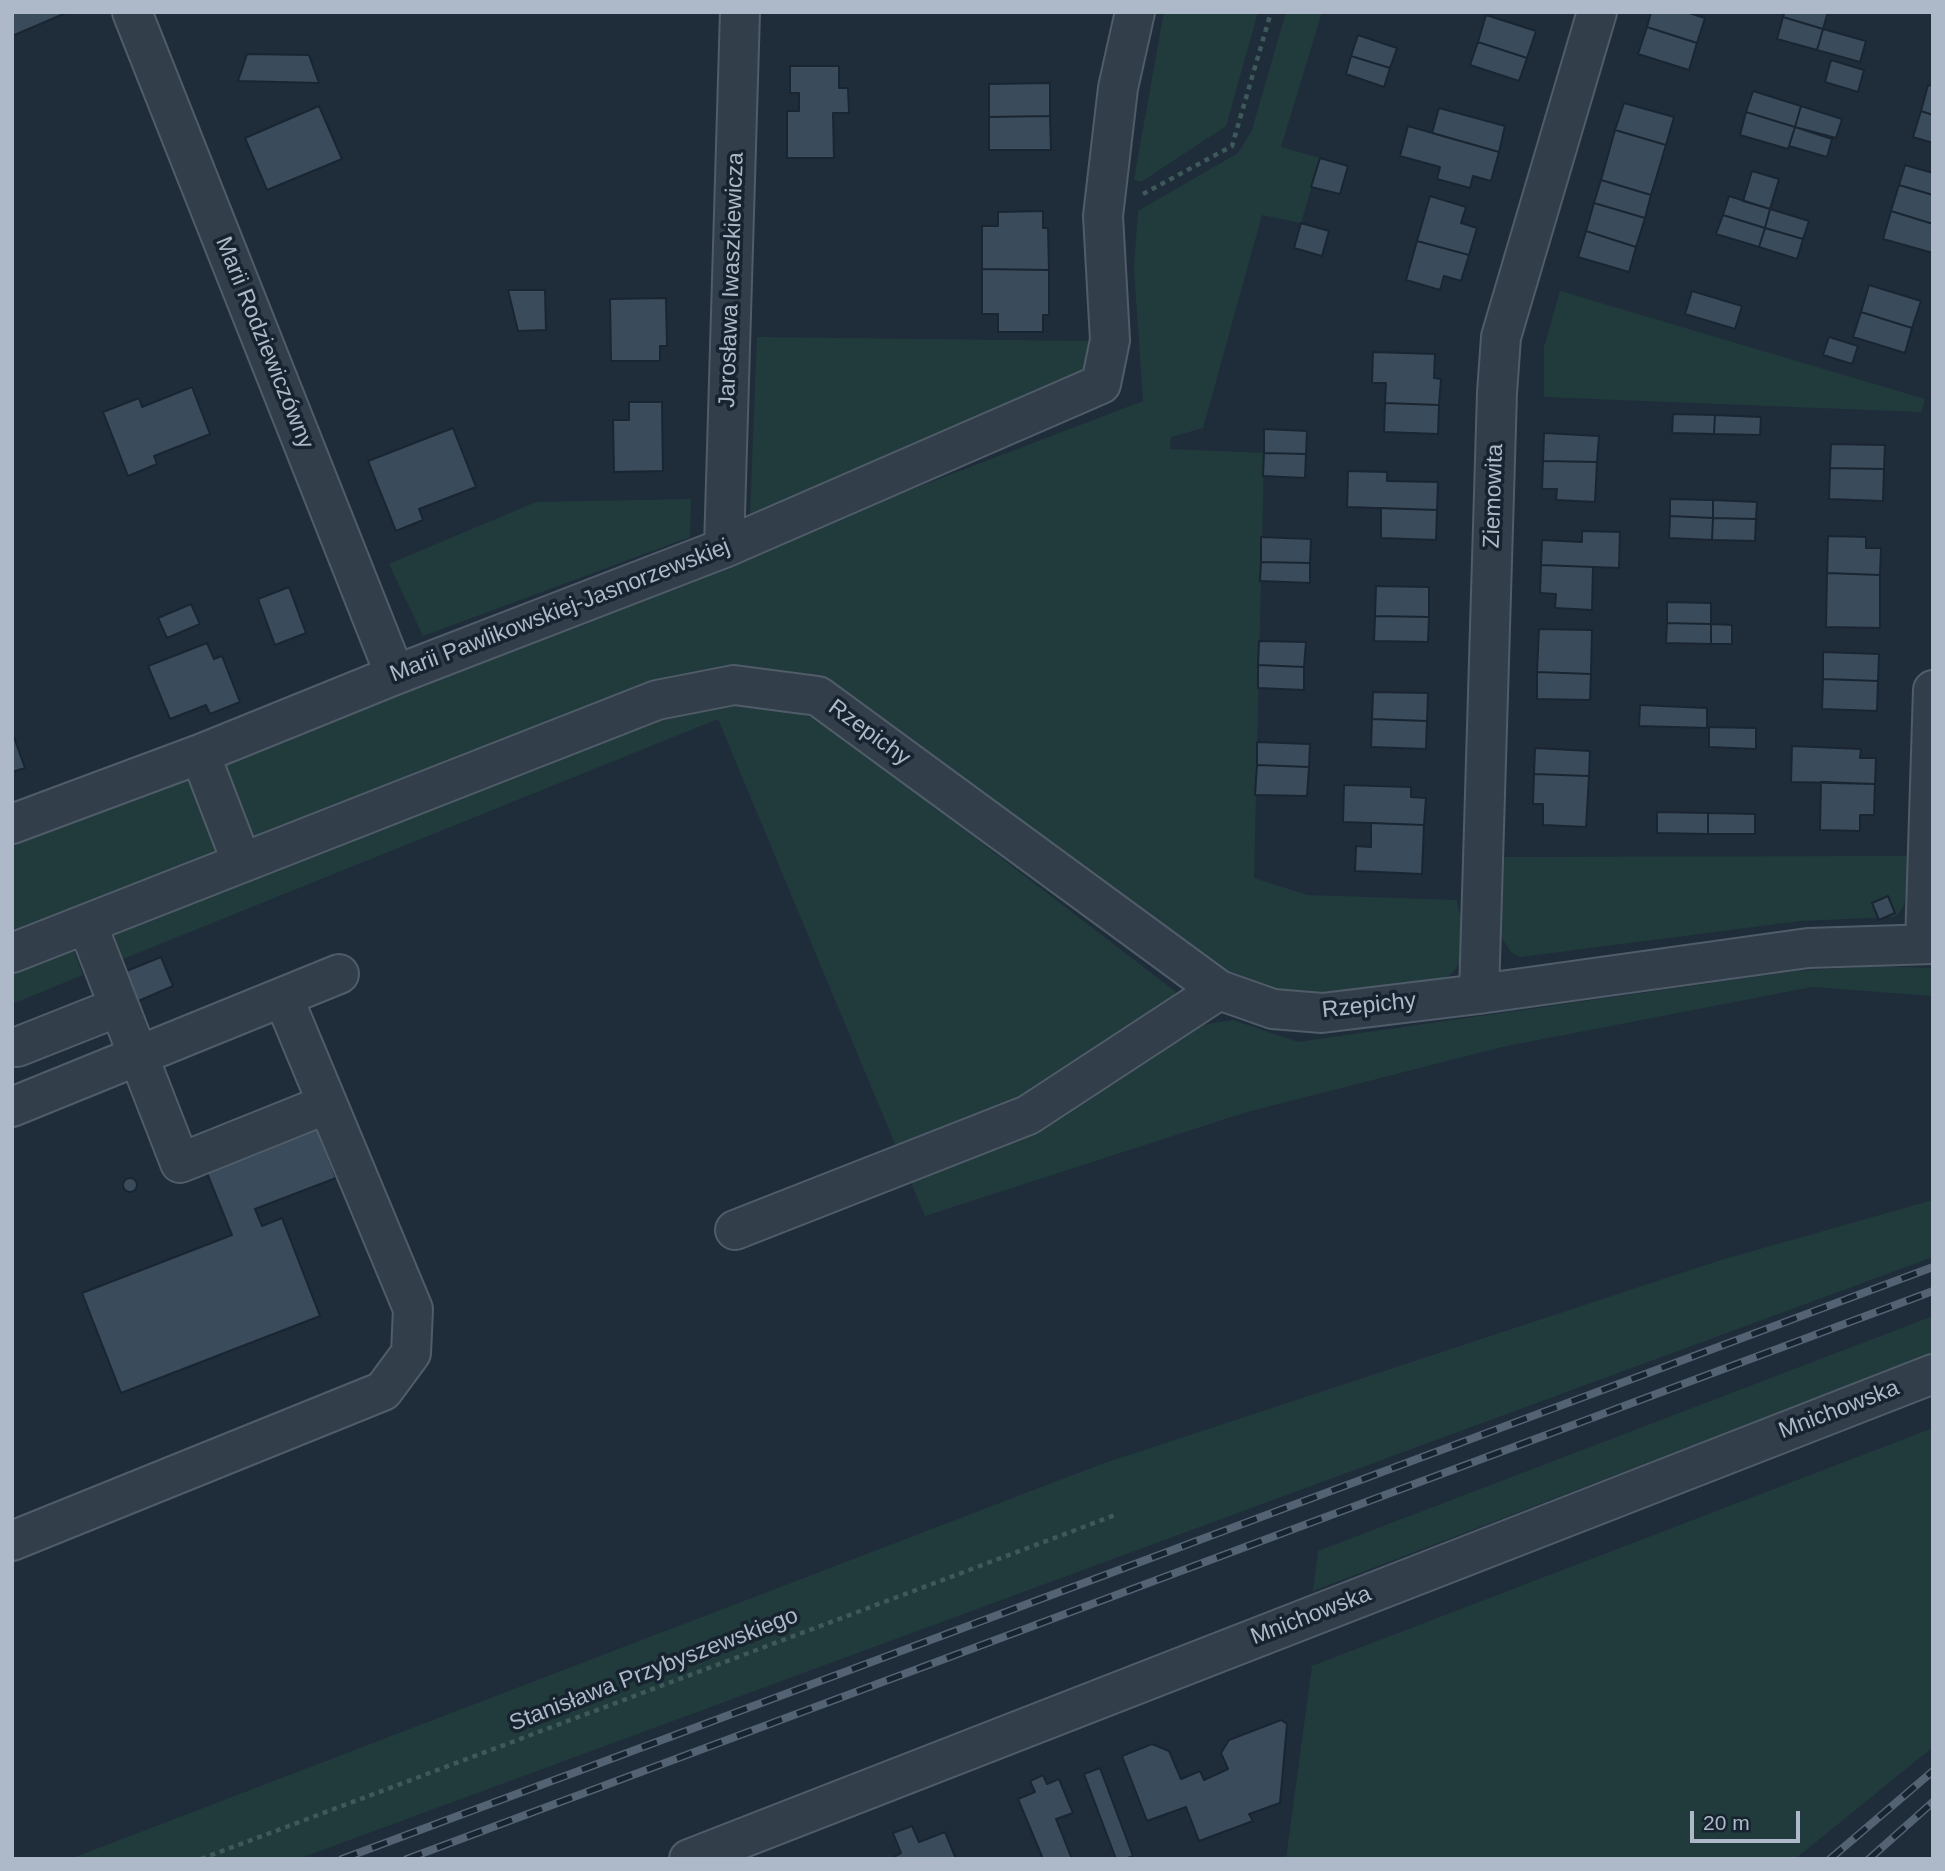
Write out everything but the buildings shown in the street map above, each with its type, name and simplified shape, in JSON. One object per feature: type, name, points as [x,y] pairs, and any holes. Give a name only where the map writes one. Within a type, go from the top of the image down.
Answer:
[{"type":"street","name":"Marii Rodziewiczówny","points":[[132,12],[395,674]]},
{"type":"street","name":"Jarosława Iwaszkiewicza","points":[[724,548],[740,12]]},
{"type":"street","points":[[1103,216],[1118,88],[1135,12]]},
{"type":"street","name":"Ziemowita","points":[[1479,995],[1501,337],[1597,12]]},
{"type":"street","name":"Marii Pawlikowskiej-Jasnorzewskiej","points":[[12,824],[200,754],[395,674],[724,548],[1101,384],[1110,341],[1103,216]]},
{"type":"street","name":"Rzepichy","points":[[243,863],[657,700],[734,685],[818,696],[1219,990],[1273,1009],[1322,1013],[1479,995],[1808,948],[1929,944]]},
{"type":"street","points":[[1929,944],[1933,690]]},
{"type":"street","points":[[12,953],[243,863],[200,754]]},
{"type":"street","points":[[87,924],[180,1163],[327,1104]]},
{"type":"street","points":[[12,1107],[339,974]]},
{"type":"street","points":[[735,1230],[1028,1115],[1219,990]]},
{"type":"street","points":[[12,1541],[383,1391],[411,1353],[413,1310],[283,997]]},
{"type":"street","points":[[18,1047],[118,1007]]},
{"type":"street","name":"Mnichowska","points":[[689,1859],[1933,1374]]},
{"type":"path","points":[[1103,216],[1232,146],[1271,12]]},
{"type":"path","name":"Stanisława Przybyszewskiego","points":[[201,1859],[1118,1514]]},
{"type":"green space","points":[[1164,12],[1258,12],[1226,126],[1141,182],[1134,179]]},
{"type":"green space","points":[[1286,12],[1322,12],[1281,147],[1320,158],[1301,223],[1262,215],[1203,428],[1171,437],[1170,449],[1264,453],[1254,878],[1307,895],[1457,900],[1463,947],[1460,961],[1451,974],[1444,979],[1354,993],[1318,995],[1283,991],[1228,974],[914,749],[820,676],[729,667],[254,844],[226,766],[240,746],[1143,401],[1134,268],[1138,211],[1238,153],[1252,130]]},
{"type":"green space","points":[[1560,291],[1925,399],[1921,412],[1544,397],[1544,347]]},
{"type":"green space","points":[[757,337],[1091,341],[1090,382],[750,515]]},
{"type":"green space","points":[[691,499],[690,537],[423,636],[389,564],[536,502]]},
{"type":"green space","points":[[728,700],[820,719],[1176,992],[1164,1009],[1020,1104],[898,1151],[718,719],[118,961],[108,932],[651,717]]},
{"type":"green space","points":[[178,773],[195,784],[224,857],[12,939],[12,836]]},
{"type":"green space","points":[[1907,856],[1906,898],[1900,912],[1894,917],[1800,921],[1520,957],[1511,952],[1500,935],[1502,857]]},
{"type":"green space","points":[[72,947],[83,975],[12,1004],[12,972]]},
{"type":"green space","points":[[1877,966],[1933,968],[1933,996],[1812,987],[1502,1047],[1247,1112],[925,1216],[911,1182],[1043,1126],[1195,1026],[1233,1020],[1298,1042],[1796,971]]},
{"type":"green space","points":[[1933,1200],[1933,1257],[298,1859],[70,1859],[1099,1465],[1721,1260]]},
{"type":"green space","points":[[1933,1316],[1933,1353],[1313,1591],[1318,1551]]},
{"type":"green space","points":[[1933,1428],[1933,1747],[1795,1859],[1286,1859],[1312,1666]]},
{"type":"railway","points":[[342,1859],[1933,1267]]},
{"type":"railway","points":[[407,1859],[1933,1291]]},
{"type":"railway","points":[[1830,1859],[1933,1771]]},
{"type":"railway","points":[[1869,1859],[1933,1802]]}]
